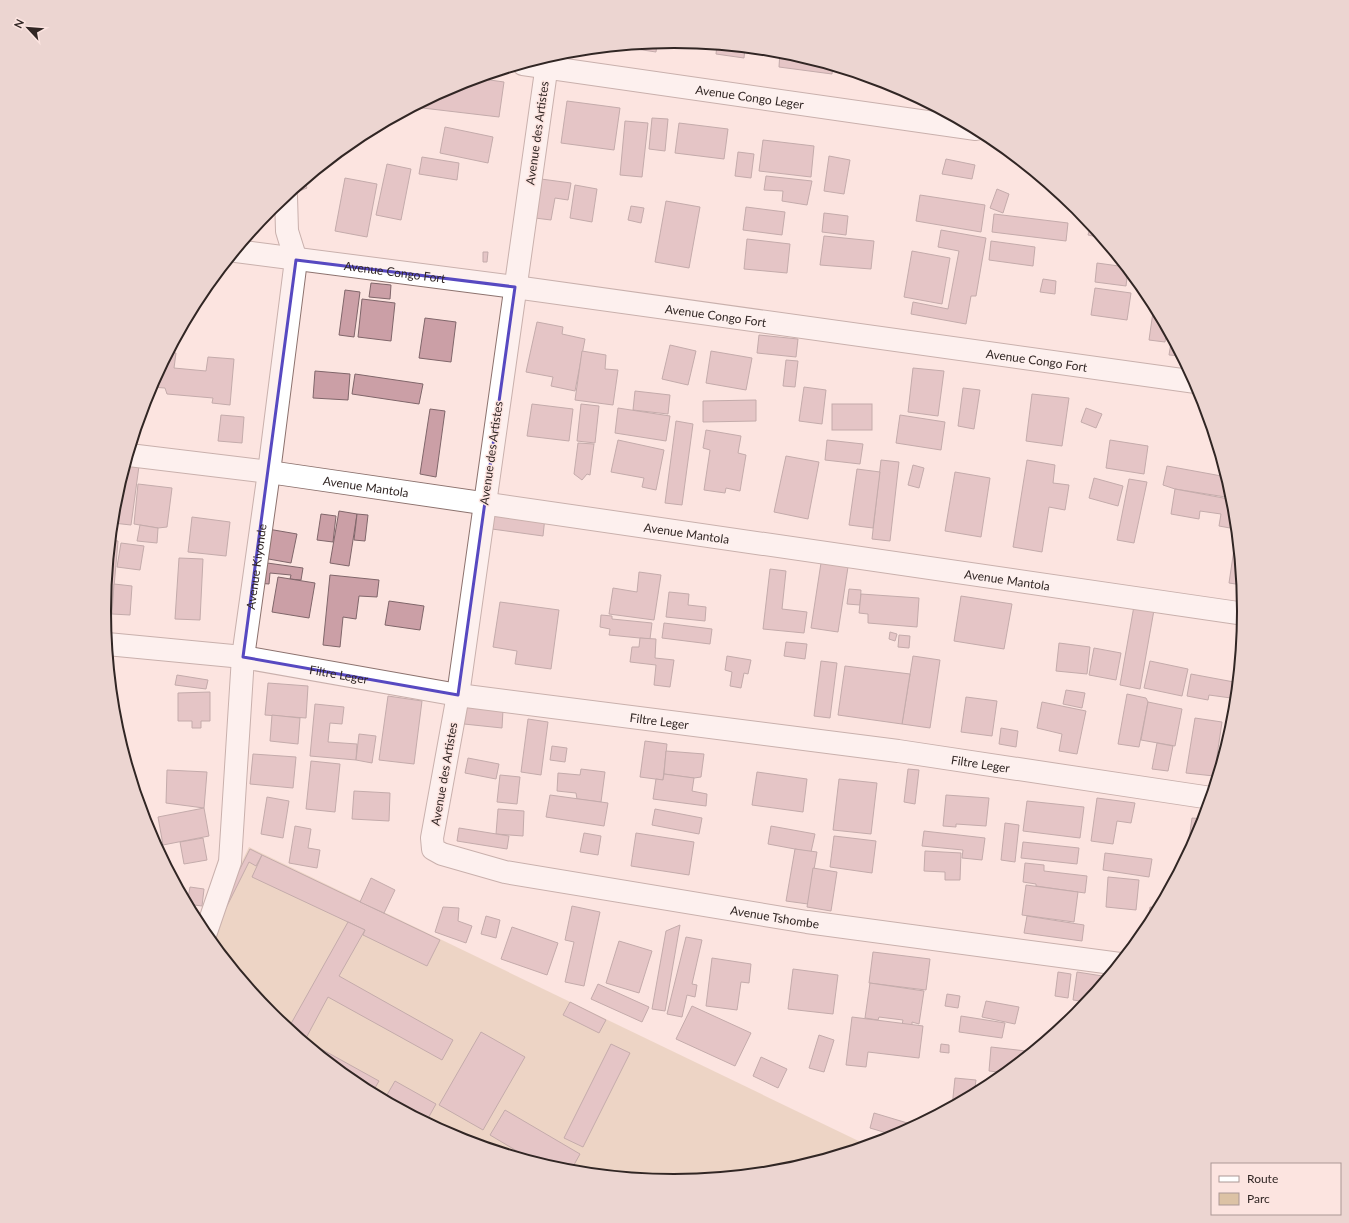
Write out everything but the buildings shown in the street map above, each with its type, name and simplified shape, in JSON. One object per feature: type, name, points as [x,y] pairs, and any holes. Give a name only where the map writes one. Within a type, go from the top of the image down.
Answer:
[{"type":"street","name":"Avenue Congo Leger","points":[[550,62],[962,127]]},
{"type":"street","name":"Avenue des Artistes","points":[[433,849],[432,838],[458,695],[547,63]]},
{"type":"street","name":"Avenue Kiyonde","points":[[208,927],[230,862],[243,657],[269,472],[296,260],[287,231],[286,204]]},
{"type":"street","name":"Avenue Congo Fort","points":[[241,252],[515,287],[1188,381]]},
{"type":"street","name":"Avenue Mantola","points":[[133,456],[269,472],[1238,613]]},
{"type":"street","name":"Filtre Leger","points":[[112,644],[243,657],[458,695],[898,751],[1206,797]]},
{"type":"street","name":"Avenue Tshombe","points":[[433,849],[442,854],[505,872],[791,920],[1115,963]]},
{"type":"highlighted area","points":[[296,260],[515,287],[458,695],[243,657]]},
{"type":"green space","points":[[249,847],[862,1143],[820,1156],[784,1164],[711,1174],[674,1175],[638,1174],[601,1170],[529,1156],[493,1145],[425,1117],[393,1100],[331,1059],[276,1010],[227,955],[209,929]]}]
